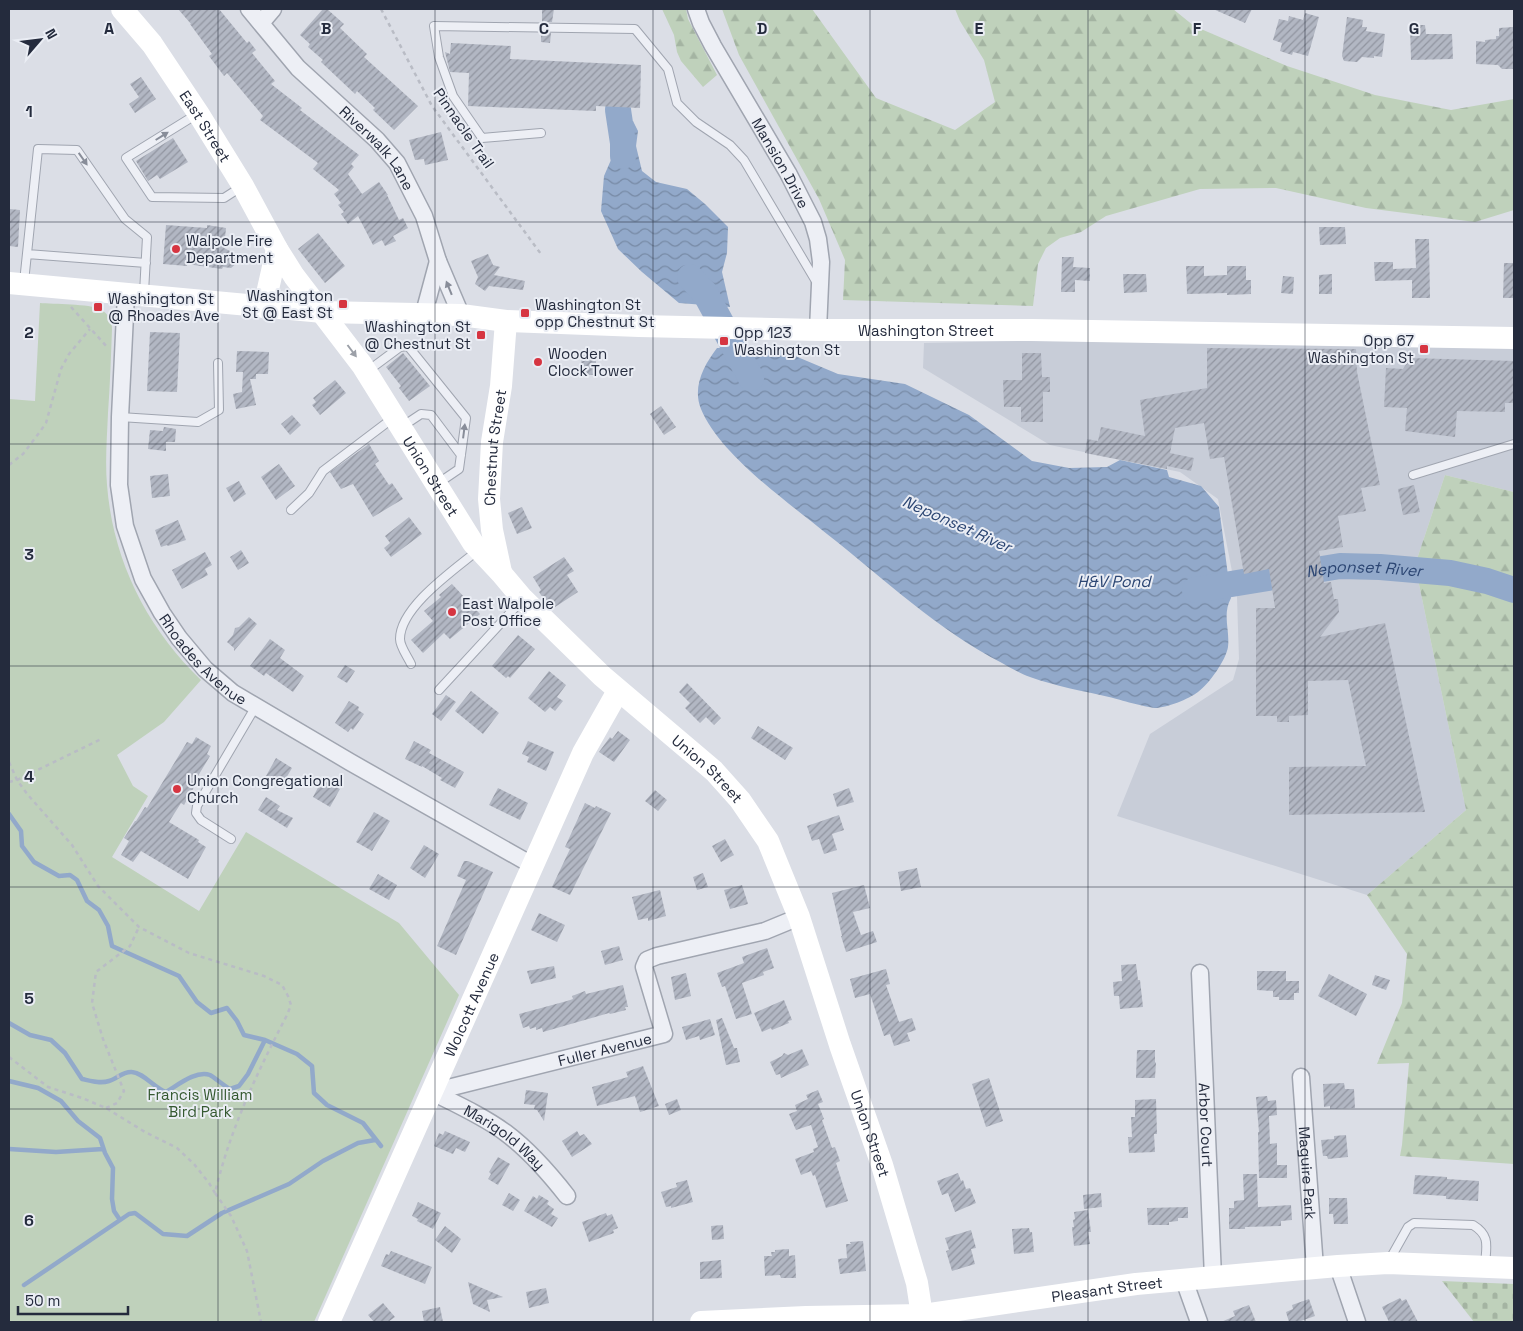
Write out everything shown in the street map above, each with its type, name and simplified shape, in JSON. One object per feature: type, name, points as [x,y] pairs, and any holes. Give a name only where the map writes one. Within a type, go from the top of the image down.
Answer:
[{"type":"main road","name":"East Street","points":[[122,9],[152,44],[198,113],[243,186],[277,249],[294,276],[323,312]]},
{"type":"main road","points":[[264,307],[277,249]]},
{"type":"main road","name":"Washington Street","points":[[16,284],[323,312],[424,313],[460,315],[506,321],[660,327],[818,330],[1032,330],[1514,338]]},
{"type":"main road","name":"Union Street","points":[[323,312],[366,372],[473,544],[523,599],[618,691],[714,772],[740,800],[768,841],[799,917],[840,1045],[882,1165],[917,1284],[923,1319]]},
{"type":"main road","name":"Chestnut Street","points":[[501,573],[488,499],[492,442],[500,386],[506,321]]},
{"type":"main road","name":"Wolcott Avenue","points":[[329,1322],[583,753],[618,691]]},
{"type":"main road","name":"Pleasant Street","points":[[701,1322],[813,1317],[923,1319],[1136,1284],[1338,1266],[1388,1263],[1514,1268]]},
{"type":"street","name":"Riverwalk Lane","points":[[249,9],[298,68],[377,140],[397,163],[424,216],[438,260],[460,315]]},
{"type":"street","points":[[261,23],[273,9]]},
{"type":"street","name":"Mansion Drive","points":[[696,9],[709,38],[788,173],[813,222],[818,239],[821,262],[818,330]]},
{"type":"street","points":[[424,313],[438,260]]},
{"type":"street","name":"Rhoades Avenue","points":[[135,294],[120,418],[120,485],[125,526],[143,579],[162,614],[196,660],[233,693],[532,865]]},
{"type":"street","name":"Fuller Avenue","points":[[432,1092],[664,1034],[644,967],[648,960],[657,956],[766,931],[799,917]]},
{"type":"street","name":"Arbor Court","points":[[1200,973],[1213,1277]]},
{"type":"street","name":"Maguire Park","points":[[1301,1077],[1316,1268]]},
{"type":"street","name":"Marigold Way","points":[[432,1092],[473,1113],[506,1133],[542,1165],[567,1196]]},
{"type":"street","points":[[1338,1266],[1357,1322]]},
{"type":"street","points":[[1184,1280],[1199,1322]]},
{"type":"lane","points":[[541,133],[482,138],[453,96],[439,57],[434,26],[635,29],[668,68],[677,103],[696,122],[730,145],[744,160],[820,289]]},
{"type":"lane","points":[[198,113],[126,158],[152,197],[224,198],[243,186]]},
{"type":"lane","points":[[16,284],[27,254],[38,149],[77,150],[125,219],[147,237],[146,263],[135,294]]},
{"type":"lane","points":[[27,254],[146,263]]},
{"type":"lane","points":[[366,372],[400,347],[408,346],[466,418],[459,469],[436,485]]},
{"type":"lane","points":[[120,418],[198,422],[219,410],[218,364]]},
{"type":"lane","points":[[291,510],[309,493],[323,471],[397,422],[421,414],[431,415],[461,455]]},
{"type":"lane","points":[[1413,475],[1514,444]]},
{"type":"lane","points":[[411,664],[400,642],[401,627],[417,602],[478,549]]},
{"type":"lane","points":[[439,690],[523,599]]},
{"type":"lane","points":[[231,840],[202,820],[196,813],[197,806],[256,706]]},
{"type":"lane","points":[[1388,1263],[1408,1227],[1414,1223],[1422,1223],[1473,1226],[1480,1230],[1486,1237],[1485,1266]]},
{"type":"path","name":"Pinnacle Trail","points":[[381,9],[432,106],[541,254]]},
{"type":"path","points":[[71,303],[71,308],[113,354]]},
{"type":"path","points":[[9,465],[23,454],[46,423],[62,369],[69,354],[90,329]]},
{"type":"path","points":[[9,782],[17,780],[101,739]]},
{"type":"path","points":[[9,762],[17,780],[72,846],[98,886],[139,927],[189,952],[264,976],[282,985],[288,996],[291,1005],[237,1121],[215,1193]]},
{"type":"path","points":[[106,1108],[117,1103],[124,1091],[102,1039],[92,1003],[96,972],[130,946],[139,927]]},
{"type":"path","points":[[9,1057],[48,1088],[82,1098],[106,1108],[145,1132],[177,1148],[194,1164],[231,1216],[247,1250],[261,1322]]},
{"type":"shaded area","points":[[1021,341],[1514,343],[1514,492],[1445,475],[1415,565],[1466,810],[1367,895],[1117,816],[1150,734],[1233,680],[1239,659],[1237,597],[1218,499],[1180,472],[1050,445],[923,368],[924,343]]},
{"type":"green space","points":[[662,9],[686,9],[688,19],[717,75],[703,87],[681,61],[677,52],[674,35]]},
{"type":"green space","points":[[722,9],[812,9],[876,98],[955,130],[995,102],[984,60],[960,21],[955,9],[1173,9],[1194,26],[1287,66],[1375,95],[1451,110],[1514,99],[1514,210],[1475,222],[1366,208],[1276,188],[1200,189],[1106,216],[1081,232],[1060,238],[1046,248],[1038,264],[1033,306],[843,300],[845,260],[819,199],[739,55]]},
{"type":"green space","name":"Francis William Bird Park","points":[[40,303],[95,307],[105,313],[110,320],[112,329],[106,476],[117,540],[136,592],[149,615],[164,638],[201,680],[164,722],[117,755],[133,786],[148,796],[112,857],[199,911],[246,832],[399,923],[459,995],[314,1322],[9,1322],[9,399],[35,401]]},
{"type":"green space","points":[[1445,475],[1514,492],[1514,1164],[1400,1156],[1409,1063],[1377,1064],[1402,1003],[1407,954],[1367,895],[1466,810],[1415,565]]},
{"type":"green space","points":[[1442,1281],[1514,1284],[1514,1322],[1474,1322]]},
{"type":"water","points":[[607,121],[633,121],[638,131],[636,146],[642,171],[656,182],[687,189],[728,227],[727,253],[722,272],[730,307],[679,303],[618,249],[601,211],[604,176],[617,146]]},
{"type":"water","name":"H&V Pond","points":[[717,348],[776,348],[838,374],[905,384],[969,415],[1032,461],[1069,468],[1107,467],[1120,460],[1167,470],[1169,477],[1201,486],[1219,507],[1231,598],[1227,610],[1227,652],[1216,671],[1198,692],[1177,703],[1155,708],[1059,686],[1027,676],[956,636],[775,493],[756,477],[723,443],[710,426],[701,409],[698,393],[704,369]]},
{"type":"building","points":[[178,9],[219,9],[247,43],[249,41],[256,50],[252,53],[275,81],[271,84],[302,108],[300,110],[359,155],[351,164],[354,167],[348,174],[362,194],[379,182],[388,195],[399,220],[403,218],[408,228],[393,236],[396,241],[385,246],[382,240],[373,245],[358,216],[348,224],[341,214],[344,212],[338,205],[341,203],[334,194],[339,190],[313,169],[318,163],[260,120],[263,116],[227,73],[224,76],[209,56],[212,54]]},
{"type":"building","points":[[323,9],[327,9],[344,24],[340,28],[367,54],[364,57],[418,106],[394,130],[357,91],[355,94],[321,62],[323,60],[308,47],[310,44],[300,35]]},
{"type":"building","points":[[542,9],[554,9],[552,22],[542,22]]},
{"type":"building","points":[[1213,9],[1252,9],[1245,23]]},
{"type":"building","points":[[1305,13],[1319,17],[1308,56],[1293,52],[1292,55],[1280,51],[1282,43],[1273,40],[1279,19],[1288,21],[1289,16],[1303,20]]},
{"type":"building","points":[[1347,17],[1363,20],[1362,27],[1367,27],[1366,31],[1385,34],[1382,57],[1362,57],[1357,62],[1344,61],[1342,56]]},
{"type":"building","points":[[1410,25],[1425,25],[1426,34],[1452,34],[1453,59],[1411,60]]},
{"type":"building","points":[[1513,27],[1514,69],[1502,69],[1498,65],[1476,64],[1476,41],[1485,42],[1485,40],[1496,39],[1496,36],[1499,36],[1499,28]]},
{"type":"building","points":[[541,33],[551,33],[550,43],[541,42]]},
{"type":"building","points":[[451,43],[511,46],[510,59],[641,65],[640,108],[596,106],[596,111],[468,106],[469,73],[450,72],[445,52],[450,54]]},
{"type":"building","points":[[141,77],[156,99],[135,113],[129,104],[139,97],[130,84]]},
{"type":"building","points":[[441,132],[448,160],[425,165],[424,159],[415,160],[409,140]]},
{"type":"building","points":[[173,138],[188,162],[160,179],[157,175],[148,181],[136,161]]},
{"type":"building","points":[[9,209],[20,210],[18,247],[9,246]]},
{"type":"building","points":[[166,225],[207,228],[207,225],[226,228],[224,248],[238,255],[238,262],[231,268],[223,267],[222,269],[187,264],[187,266],[163,264]]},
{"type":"building","points":[[1319,227],[1345,227],[1346,244],[1320,245]]},
{"type":"building","points":[[318,233],[345,266],[325,283],[298,249]]},
{"type":"building","points":[[1415,239],[1429,239],[1430,298],[1412,298],[1412,280],[1375,281],[1374,262],[1393,262],[1393,269],[1416,268]]},
{"type":"building","points":[[488,254],[493,265],[500,267],[494,275],[525,281],[523,290],[489,286],[485,291],[475,284],[478,277],[471,261]]},
{"type":"building","points":[[1062,257],[1074,257],[1073,267],[1090,268],[1090,281],[1075,280],[1075,292],[1061,292]]},
{"type":"building","points":[[1504,263],[1514,263],[1514,298],[1503,298]]},
{"type":"building","points":[[1186,266],[1204,266],[1204,276],[1227,275],[1227,266],[1246,266],[1246,280],[1251,280],[1251,294],[1187,294]]},
{"type":"building","points":[[1123,274],[1146,274],[1147,292],[1124,293]]},
{"type":"building","points":[[1332,274],[1332,294],[1319,294],[1319,275]]},
{"type":"building","points":[[1283,276],[1294,277],[1293,294],[1281,293]]},
{"type":"building","points":[[150,332],[180,333],[177,392],[147,391]]},
{"type":"building","points":[[1207,348],[1356,349],[1357,372],[1380,485],[1361,488],[1366,511],[1338,516],[1343,547],[1319,551],[1324,583],[1331,582],[1334,599],[1338,599],[1339,612],[1320,637],[1385,623],[1425,812],[1289,815],[1289,767],[1366,766],[1348,680],[1308,681],[1308,715],[1289,716],[1289,722],[1277,722],[1277,716],[1256,716],[1256,608],[1275,608],[1269,569],[1244,574],[1224,457],[1210,459],[1204,423],[1175,428],[1170,453],[1194,458],[1191,471],[1167,466],[1167,469],[1085,453],[1087,439],[1098,441],[1101,427],[1145,436],[1140,400],[1207,388]]},
{"type":"building","points":[[237,351],[269,352],[268,374],[256,374],[256,379],[250,379],[256,405],[236,409],[233,394],[242,392],[243,372],[236,372]]},
{"type":"building","points":[[403,353],[430,386],[409,401],[399,388],[401,386],[386,367]]},
{"type":"building","points":[[1022,353],[1041,353],[1042,377],[1050,377],[1050,392],[1043,392],[1043,422],[1021,422],[1021,407],[1004,407],[1003,380],[1022,380]]},
{"type":"building","points":[[581,355],[596,355],[596,375],[582,375]]},
{"type":"building","points":[[1410,358],[1514,361],[1514,403],[1505,403],[1505,412],[1457,411],[1455,437],[1405,431],[1407,408],[1384,407],[1386,368],[1403,369]]},
{"type":"building","points":[[335,380],[346,393],[320,415],[312,405],[316,402],[313,398]]},
{"type":"building","points":[[661,406],[676,427],[664,435],[650,414]]},
{"type":"building","points":[[292,415],[301,425],[290,435],[281,424]]},
{"type":"building","points":[[164,427],[176,429],[175,442],[166,442],[166,451],[148,449],[150,430],[163,431]]},
{"type":"building","points":[[369,444],[379,461],[375,464],[389,485],[392,483],[403,499],[373,517],[353,484],[341,489],[330,472]]},
{"type":"building","points":[[279,464],[295,486],[276,500],[261,477]]},
{"type":"building","points":[[168,474],[170,496],[152,498],[150,476]]},
{"type":"building","points":[[239,481],[246,494],[234,502],[226,488]]},
{"type":"building","points":[[1414,485],[1420,512],[1403,515],[1398,489]]},
{"type":"building","points":[[522,507],[532,528],[517,534],[508,513]]},
{"type":"building","points":[[409,517],[422,534],[391,557],[384,548],[390,543],[385,536]]},
{"type":"building","points":[[178,520],[186,540],[161,547],[155,530]]},
{"type":"building","points":[[241,550],[249,563],[238,570],[230,557]]},
{"type":"building","points":[[205,552],[212,565],[205,569],[208,575],[182,589],[172,570]]},
{"type":"building","points":[[564,557],[574,571],[567,575],[578,592],[552,609],[539,592],[541,590],[533,577]]},
{"type":"building","name":"East Walpole Post Office","points":[[452,584],[480,614],[450,639],[444,633],[423,653],[411,640],[433,621],[424,611],[441,597],[439,595]]},
{"type":"building","points":[[249,617],[257,624],[234,651],[234,648],[227,642],[233,635],[235,628],[239,627]]},
{"type":"building","points":[[518,635],[535,649],[510,678],[508,676],[506,678],[492,666]]},
{"type":"building","points":[[270,639],[285,650],[280,658],[304,676],[293,692],[266,673],[264,676],[250,666]]},
{"type":"building","points":[[345,665],[355,671],[347,683],[337,677]]},
{"type":"building","points":[[549,671],[566,685],[557,697],[563,701],[555,711],[550,707],[545,712],[528,698]]},
{"type":"building","points":[[687,683],[721,718],[714,725],[706,717],[700,723],[685,708],[690,703],[679,692]]},
{"type":"building","points":[[471,691],[499,713],[483,734],[455,711]]},
{"type":"building","points":[[446,695],[456,702],[441,721],[432,714]]},
{"type":"building","points":[[349,701],[359,707],[358,710],[364,714],[353,730],[351,728],[348,732],[335,723]]},
{"type":"building","points":[[758,726],[793,748],[785,760],[751,738]]},
{"type":"building","points":[[618,731],[630,740],[614,762],[599,752],[610,737],[612,739]]},
{"type":"building","points":[[196,737],[211,746],[207,754],[210,756],[192,786],[194,787],[184,805],[181,803],[169,822],[199,840],[198,842],[206,847],[188,879],[141,851],[133,862],[121,855],[129,841],[124,838],[145,807],[147,808],[187,742],[192,744]]},
{"type":"building","points":[[414,741],[431,750],[429,753],[464,772],[455,788],[440,780],[442,778],[422,766],[405,759]]},
{"type":"building","points":[[528,741],[554,752],[546,771],[527,762],[529,757],[522,754]]},
{"type":"building","points":[[276,758],[292,768],[282,785],[266,776]]},
{"type":"building","points":[[322,780],[340,789],[330,807],[313,797]]},
{"type":"building","points":[[498,788],[528,803],[520,820],[489,805]]},
{"type":"building","points":[[849,788],[854,802],[837,807],[833,794]]},
{"type":"building","points":[[655,790],[667,800],[658,811],[645,801]]},
{"type":"building","points":[[266,797],[280,806],[277,810],[293,818],[287,828],[258,810]]},
{"type":"building","points":[[585,803],[611,813],[570,895],[552,887],[570,849],[565,847]]},
{"type":"building","points":[[374,812],[390,821],[372,851],[356,842]]},
{"type":"building","points":[[839,815],[844,830],[832,834],[837,850],[824,854],[819,839],[812,841],[807,826]]},
{"type":"building","points":[[725,839],[734,855],[721,862],[712,846]]},
{"type":"building","points":[[424,845],[439,854],[425,878],[410,868]]},
{"type":"building","points":[[464,861],[493,872],[456,955],[437,946],[466,880],[457,876]]},
{"type":"building","points":[[917,868],[921,887],[901,891],[898,872]]},
{"type":"building","points":[[703,873],[708,887],[697,890],[693,877]]},
{"type":"building","points":[[378,874],[397,885],[389,900],[369,889]]},
{"type":"building","points":[[742,885],[748,904],[730,909],[724,890]]},
{"type":"building","points":[[864,885],[870,908],[853,912],[861,935],[873,931],[877,942],[846,952],[832,893]]},
{"type":"building","points":[[660,890],[666,916],[648,921],[648,918],[638,920],[632,897]]},
{"type":"building","points":[[539,913],[565,925],[557,942],[531,930]]},
{"type":"building","points":[[619,946],[623,960],[605,965],[601,951]]},
{"type":"building","points":[[767,948],[774,968],[763,972],[764,975],[742,983],[752,1014],[736,1019],[725,986],[722,987],[717,973],[744,963],[742,957]]},
{"type":"building","points":[[1136,964],[1143,1007],[1120,1009],[1119,996],[1114,996],[1113,982],[1122,981],[1121,965]]},
{"type":"building","points":[[554,966],[556,978],[531,984],[527,971]]},
{"type":"building","points":[[886,969],[890,984],[886,985],[899,1022],[912,1018],[916,1030],[907,1033],[910,1041],[894,1046],[890,1034],[884,1036],[870,994],[855,998],[850,979]]},
{"type":"building","points":[[1257,971],[1286,971],[1286,981],[1299,981],[1299,993],[1294,993],[1294,1000],[1279,1000],[1279,997],[1273,997],[1273,991],[1257,990]]},
{"type":"building","points":[[686,973],[691,996],[675,1000],[671,977]]},
{"type":"building","points":[[1329,974],[1367,994],[1356,1016],[1318,996]]},
{"type":"building","points":[[1375,975],[1390,980],[1386,990],[1372,985]]},
{"type":"building","points":[[623,985],[628,1007],[625,1007],[626,1010],[543,1032],[542,1028],[536,1030],[536,1027],[530,1029],[529,1026],[523,1028],[519,1014],[573,999],[572,996],[585,991],[586,994]]},
{"type":"building","points":[[784,1000],[792,1020],[772,1030],[771,1028],[762,1032],[754,1013]]},
{"type":"building","points":[[722,1018],[734,1048],[737,1048],[740,1062],[726,1065],[716,1020]]},
{"type":"building","points":[[710,1019],[715,1035],[700,1040],[699,1036],[686,1040],[682,1027]]},
{"type":"building","points":[[802,1049],[809,1065],[781,1078],[780,1074],[776,1075],[770,1062],[784,1053],[788,1055]]},
{"type":"building","points":[[1137,1050],[1155,1050],[1155,1078],[1136,1078]]},
{"type":"building","points":[[643,1066],[659,1106],[640,1112],[635,1096],[597,1106],[592,1087],[628,1077],[626,1072]]},
{"type":"building","points":[[989,1078],[1003,1121],[986,1127],[972,1084]]},
{"type":"building","points":[[1344,1083],[1345,1089],[1354,1089],[1355,1108],[1330,1109],[1330,1106],[1324,1107],[1323,1084]]},
{"type":"building","points":[[526,1090],[548,1093],[544,1121],[537,1110],[534,1109],[535,1105],[524,1104]]},
{"type":"building","points":[[818,1090],[823,1102],[818,1104],[824,1119],[822,1120],[832,1148],[835,1147],[840,1161],[836,1163],[848,1201],[826,1208],[815,1175],[813,1176],[811,1171],[801,1175],[795,1159],[814,1152],[813,1149],[818,1147],[811,1125],[796,1130],[789,1114],[797,1111],[795,1105],[808,1099],[806,1095]]},
{"type":"building","points":[[1267,1096],[1268,1101],[1276,1100],[1277,1115],[1269,1116],[1270,1144],[1277,1143],[1277,1165],[1287,1165],[1287,1178],[1259,1178],[1259,1132],[1256,1097]]},
{"type":"building","points":[[677,1099],[681,1110],[669,1115],[665,1104]]},
{"type":"building","points":[[1156,1099],[1157,1134],[1154,1134],[1155,1152],[1129,1153],[1128,1137],[1132,1137],[1131,1117],[1135,1117],[1135,1100]]},
{"type":"building","points":[[445,1131],[470,1142],[465,1152],[456,1148],[453,1154],[434,1146],[439,1133],[443,1135]]},
{"type":"building","points":[[577,1131],[580,1136],[584,1134],[592,1144],[572,1157],[562,1141]]},
{"type":"building","points":[[1346,1135],[1348,1157],[1328,1159],[1327,1156],[1323,1156],[1321,1140],[1334,1139],[1334,1136]]},
{"type":"building","points":[[498,1157],[510,1164],[498,1185],[488,1179],[491,1174],[489,1172]]},
{"type":"building","points":[[958,1173],[966,1189],[970,1188],[976,1203],[955,1212],[948,1193],[942,1195],[937,1181]]},
{"type":"building","points":[[1243,1174],[1257,1174],[1258,1207],[1291,1205],[1292,1220],[1281,1221],[1281,1226],[1229,1229],[1229,1208],[1234,1208],[1234,1201],[1244,1200]]},
{"type":"building","points":[[1415,1175],[1479,1181],[1478,1201],[1446,1199],[1446,1196],[1413,1194]]},
{"type":"building","points":[[687,1180],[693,1202],[671,1208],[671,1206],[666,1207],[661,1192],[677,1187],[676,1183]]},
{"type":"building","points":[[509,1193],[520,1200],[513,1211],[502,1205]]},
{"type":"building","points":[[1101,1193],[1102,1207],[1084,1209],[1083,1195]]},
{"type":"building","points":[[539,1195],[549,1201],[547,1204],[554,1209],[551,1214],[558,1218],[552,1227],[524,1211],[533,1196],[537,1199]]},
{"type":"building","points":[[1329,1198],[1347,1198],[1348,1224],[1334,1224],[1333,1214],[1329,1214]]},
{"type":"building","points":[[418,1202],[441,1213],[433,1229],[417,1221],[418,1219],[412,1216]]},
{"type":"building","points":[[1188,1207],[1188,1218],[1178,1218],[1178,1221],[1169,1222],[1169,1225],[1148,1225],[1147,1208]]},
{"type":"building","points":[[1088,1210],[1091,1232],[1088,1232],[1090,1244],[1074,1246],[1072,1227],[1074,1227],[1074,1212]]},
{"type":"building","points":[[606,1213],[607,1216],[612,1214],[618,1228],[613,1230],[614,1233],[589,1242],[582,1222]]},
{"type":"building","points":[[723,1225],[724,1239],[712,1240],[711,1226]]},
{"type":"building","points":[[445,1226],[461,1239],[452,1253],[435,1240]]},
{"type":"building","points":[[1029,1228],[1030,1232],[1032,1232],[1034,1252],[1014,1254],[1012,1229]]},
{"type":"building","points":[[971,1230],[976,1248],[971,1249],[975,1264],[952,1271],[946,1251],[949,1250],[945,1238]]},
{"type":"building","points":[[863,1241],[866,1271],[840,1274],[838,1259],[847,1258],[846,1244]]},
{"type":"building","points":[[789,1249],[789,1256],[795,1255],[796,1278],[781,1278],[780,1275],[765,1276],[764,1256],[772,1256],[771,1252],[775,1252],[775,1250]]},
{"type":"building","points":[[391,1251],[432,1267],[425,1284],[381,1266],[386,1254],[389,1255]]},
{"type":"building","points":[[721,1260],[722,1278],[700,1279],[700,1262]]},
{"type":"building","points":[[468,1282],[503,1297],[487,1300],[490,1312],[473,1304]]},
{"type":"building","points":[[546,1288],[549,1303],[529,1308],[526,1292]]},
{"type":"building","points":[[1400,1298],[1402,1301],[1406,1299],[1418,1322],[1389,1322],[1382,1307]]},
{"type":"building","points":[[1309,1299],[1315,1316],[1298,1322],[1289,1322],[1286,1312],[1293,1309],[1292,1305]]},
{"type":"building","points":[[383,1303],[395,1317],[388,1322],[374,1322],[368,1315]]},
{"type":"building","points":[[1249,1305],[1256,1322],[1221,1322],[1235,1316],[1233,1311]]},
{"type":"building","points":[[440,1307],[443,1322],[424,1322],[422,1311]]},
{"type":"waterway","name":"Neponset River","points":[[618,110],[623,156]]},
{"type":"waterway","name":"Neponset River","points":[[690,277],[705,293],[751,378]]},
{"type":"waterway","name":"Neponset River","points":[[1195,590],[1340,566],[1380,567],[1450,573],[1487,581],[1514,590]]},
{"type":"waterway","points":[[9,814],[21,831],[22,846],[34,862],[59,876],[70,875],[77,880],[87,901],[99,910],[108,926],[112,946],[179,976],[197,1002],[211,1013],[227,1008],[237,1021],[244,1035],[265,1040],[297,1054],[312,1066],[314,1093],[327,1105],[363,1123],[381,1146]]},
{"type":"waterway","points":[[9,1023],[30,1035],[51,1040],[65,1053],[82,1079],[106,1082],[132,1072],[141,1075],[166,1092],[193,1076],[205,1074],[210,1075],[230,1089],[239,1086],[248,1074],[265,1040]]},
{"type":"waterway","points":[[9,1081],[38,1088],[61,1101],[78,1121],[100,1138],[113,1168],[112,1199],[114,1211],[120,1220]]},
{"type":"waterway","points":[[24,1285],[129,1214],[135,1213],[163,1234],[187,1236],[222,1213],[289,1184],[323,1161],[358,1143],[375,1140]]},
{"type":"waterway","points":[[9,1149],[56,1152],[103,1149]]},
{"type":"place","name":"Walpole Fire Department","points":[[176,249]]},
{"type":"place","name":"Washington St @ East St","points":[[343,304]]},
{"type":"place","name":"Washington St @ Rhoades Ave","points":[[98,307]]},
{"type":"place","name":"Washington St opp Chestnut St","points":[[525,313]]},
{"type":"place","name":"Washington St @ Chestnut St","points":[[481,335]]},
{"type":"place","name":"Opp 123 Washington St","points":[[724,341]]},
{"type":"place","name":"Opp 67 Washington St","points":[[1424,349]]},
{"type":"place","name":"Wooden Clock Tower","points":[[538,362]]},
{"type":"place","name":"East Walpole Post Office","points":[[452,612]]},
{"type":"place","name":"Union Congregational Church","points":[[177,789]]}]
